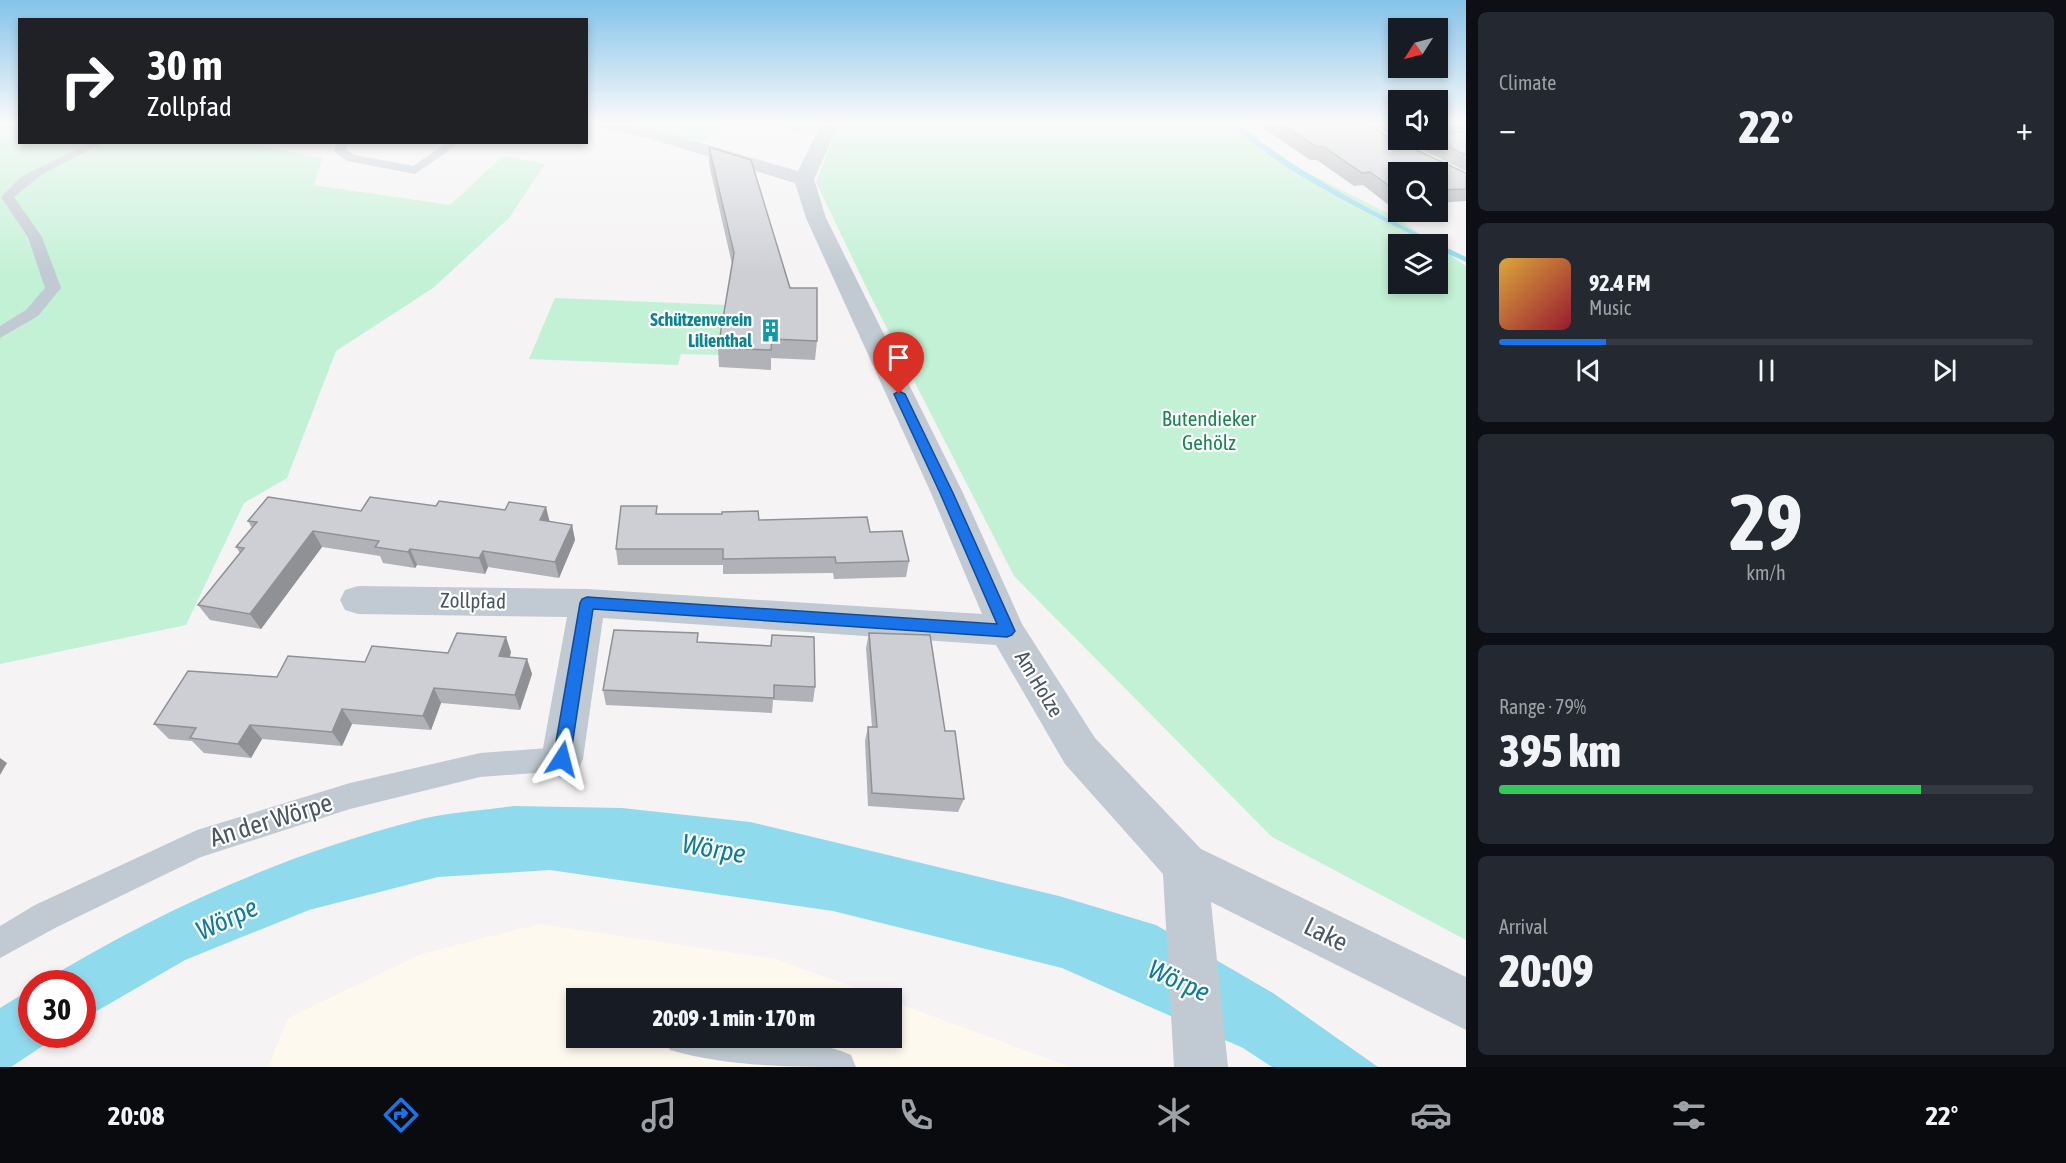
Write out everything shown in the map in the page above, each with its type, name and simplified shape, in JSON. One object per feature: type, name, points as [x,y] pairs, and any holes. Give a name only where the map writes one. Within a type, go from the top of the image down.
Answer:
[{"type":"street","points":[[786,174],[804,179],[806,174]]},
{"type":"street","name":"Am Holze","points":[[804,179],[816,219],[947,493],[1007,631],[1080,751],[1185,865]]},
{"type":"street","name":"Zollpfad","points":[[358,600],[587,603],[1007,631]]},
{"type":"street","points":[[562,759],[587,603]]},
{"type":"street","points":[[1185,865],[1201,1061]]},
{"type":"street","name":"Lake","points":[[1185,865],[1417,978],[1466,1005]]},
{"type":"lane","points":[[0,333],[33,313],[53,288],[35,237],[8,197],[13,188],[37,174]]},
{"type":"lane","name":"An der Wörpe","points":[[0,943],[46,916],[197,844],[350,796],[480,765],[562,759]]},
{"type":"lane","points":[[736,1048],[839,1067]]},
{"type":"shaded area","points":[[539,924],[776,959],[856,988],[566,988],[566,1048],[902,1048],[902,1005],[1071,1067],[268,1067],[288,1018],[421,954]]},
{"type":"green space","points":[[0,174],[317,174],[314,185],[450,205],[484,174],[538,174],[509,218],[433,288],[336,351],[287,478],[244,503],[186,625],[0,664]]},
{"type":"green space","name":"Butendieker Gehölz","points":[[819,174],[1310,174],[1388,213],[1388,222],[1402,222],[1420,234],[1388,234],[1388,294],[1448,294],[1448,254],[1466,266],[1466,940],[1272,837],[1014,576],[872,299],[816,182]]},
{"type":"green space","points":[[555,298],[727,305],[720,355],[681,354],[678,365],[529,359]]},
{"type":"water","name":"Wörpe","points":[[513,806],[622,808],[750,822],[1059,896],[1156,925],[1273,993],[1378,1067],[1272,1067],[1243,1048],[1062,968],[833,911],[550,870],[438,877],[309,910],[185,960],[96,1011],[96,970],[63,970],[174,910],[268,869],[365,835],[426,818]]},
{"type":"water","points":[[18,997],[18,1048],[40,1048],[11,1067],[0,1067],[0,1008]]},
{"type":"building","points":[[715,174],[755,174],[790,288],[817,288],[817,341],[772,339],[771,350],[718,348],[734,253]]},
{"type":"building","points":[[1373,174],[1388,174],[1388,185]]},
{"type":"building","points":[[1448,174],[1466,174],[1466,189],[1448,190]]},
{"type":"building","points":[[268,497],[361,511],[370,497],[436,506],[439,501],[505,510],[509,502],[546,507],[540,520],[572,525],[555,562],[483,551],[479,558],[410,549],[408,552],[375,547],[379,541],[313,531],[250,614],[198,605],[244,548],[236,547],[257,522],[248,521]]},
{"type":"building","points":[[621,506],[657,506],[656,514],[722,514],[722,512],[758,511],[759,520],[867,517],[870,532],[902,531],[909,561],[836,563],[835,557],[723,559],[723,549],[616,549]]},
{"type":"building","points":[[614,630],[698,633],[697,642],[771,646],[772,635],[814,637],[815,687],[774,685],[774,698],[603,690]]},
{"type":"building","points":[[457,633],[506,637],[499,656],[527,659],[515,695],[434,688],[423,716],[342,709],[332,732],[250,725],[238,744],[190,738],[196,728],[154,724],[188,671],[277,677],[288,656],[365,662],[372,646],[448,653]]},
{"type":"building","points":[[869,633],[930,635],[945,731],[955,731],[964,799],[872,793],[868,727],[877,727]]},
{"type":"waterway","points":[[1304,174],[1356,204],[1415,234]]},
{"type":"waterway","points":[[1448,251],[1466,260]]},
{"type":"place","name":"Schützenverein Lilienthal","points":[[770,330]]},
{"type":"route","points":[[562,759],[587,603],[1007,631],[947,493],[899,394]]}]
